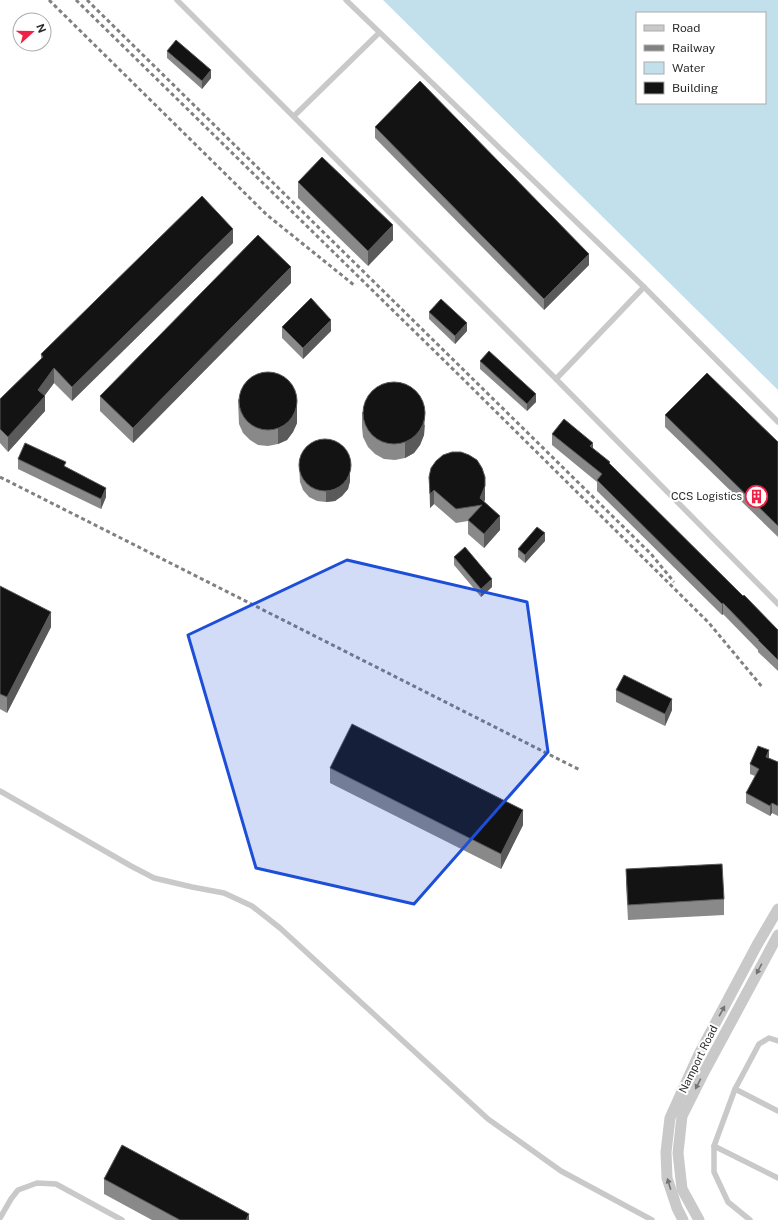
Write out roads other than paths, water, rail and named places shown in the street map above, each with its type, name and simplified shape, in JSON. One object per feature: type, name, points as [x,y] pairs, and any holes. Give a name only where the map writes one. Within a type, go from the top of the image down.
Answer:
[{"type":"street","name":"Namport Road","points":[[683,1220],[677,1208],[667,1178],[666,1152],[670,1118],[699,1054],[757,945],[778,909]]},
{"type":"street","points":[[698,1220],[682,1189],[678,1153],[682,1116],[778,935]]},
{"type":"lane","points":[[177,0],[556,379],[778,604]]},
{"type":"lane","points":[[346,0],[644,287],[778,422]]},
{"type":"lane","points":[[294,116],[379,33]]},
{"type":"lane","points":[[556,379],[644,287]]},
{"type":"lane","points":[[0,791],[154,878],[192,888],[224,893],[252,906],[280,928],[488,1119],[561,1171],[652,1220]]},
{"type":"lane","points":[[750,1220],[728,1202],[714,1172],[714,1146],[735,1089],[759,1044],[769,1038],[778,1041]]},
{"type":"lane","points":[[735,1089],[778,1111]]},
{"type":"lane","points":[[714,1146],[778,1178]]},
{"type":"lane","points":[[0,1218],[18,1190],[37,1183],[56,1184],[122,1220]]},
{"type":"water","points":[[383,0],[778,0],[778,390]]},
{"type":"railway","points":[[49,0],[267,215],[354,285]]},
{"type":"railway","points":[[76,0],[462,378],[709,623],[763,688]]},
{"type":"railway","points":[[87,0],[651,554],[674,582]]},
{"type":"railway","points":[[0,477],[580,770]]},
{"type":"place","name":"CCS Logistics","points":[[757,496]]}]
